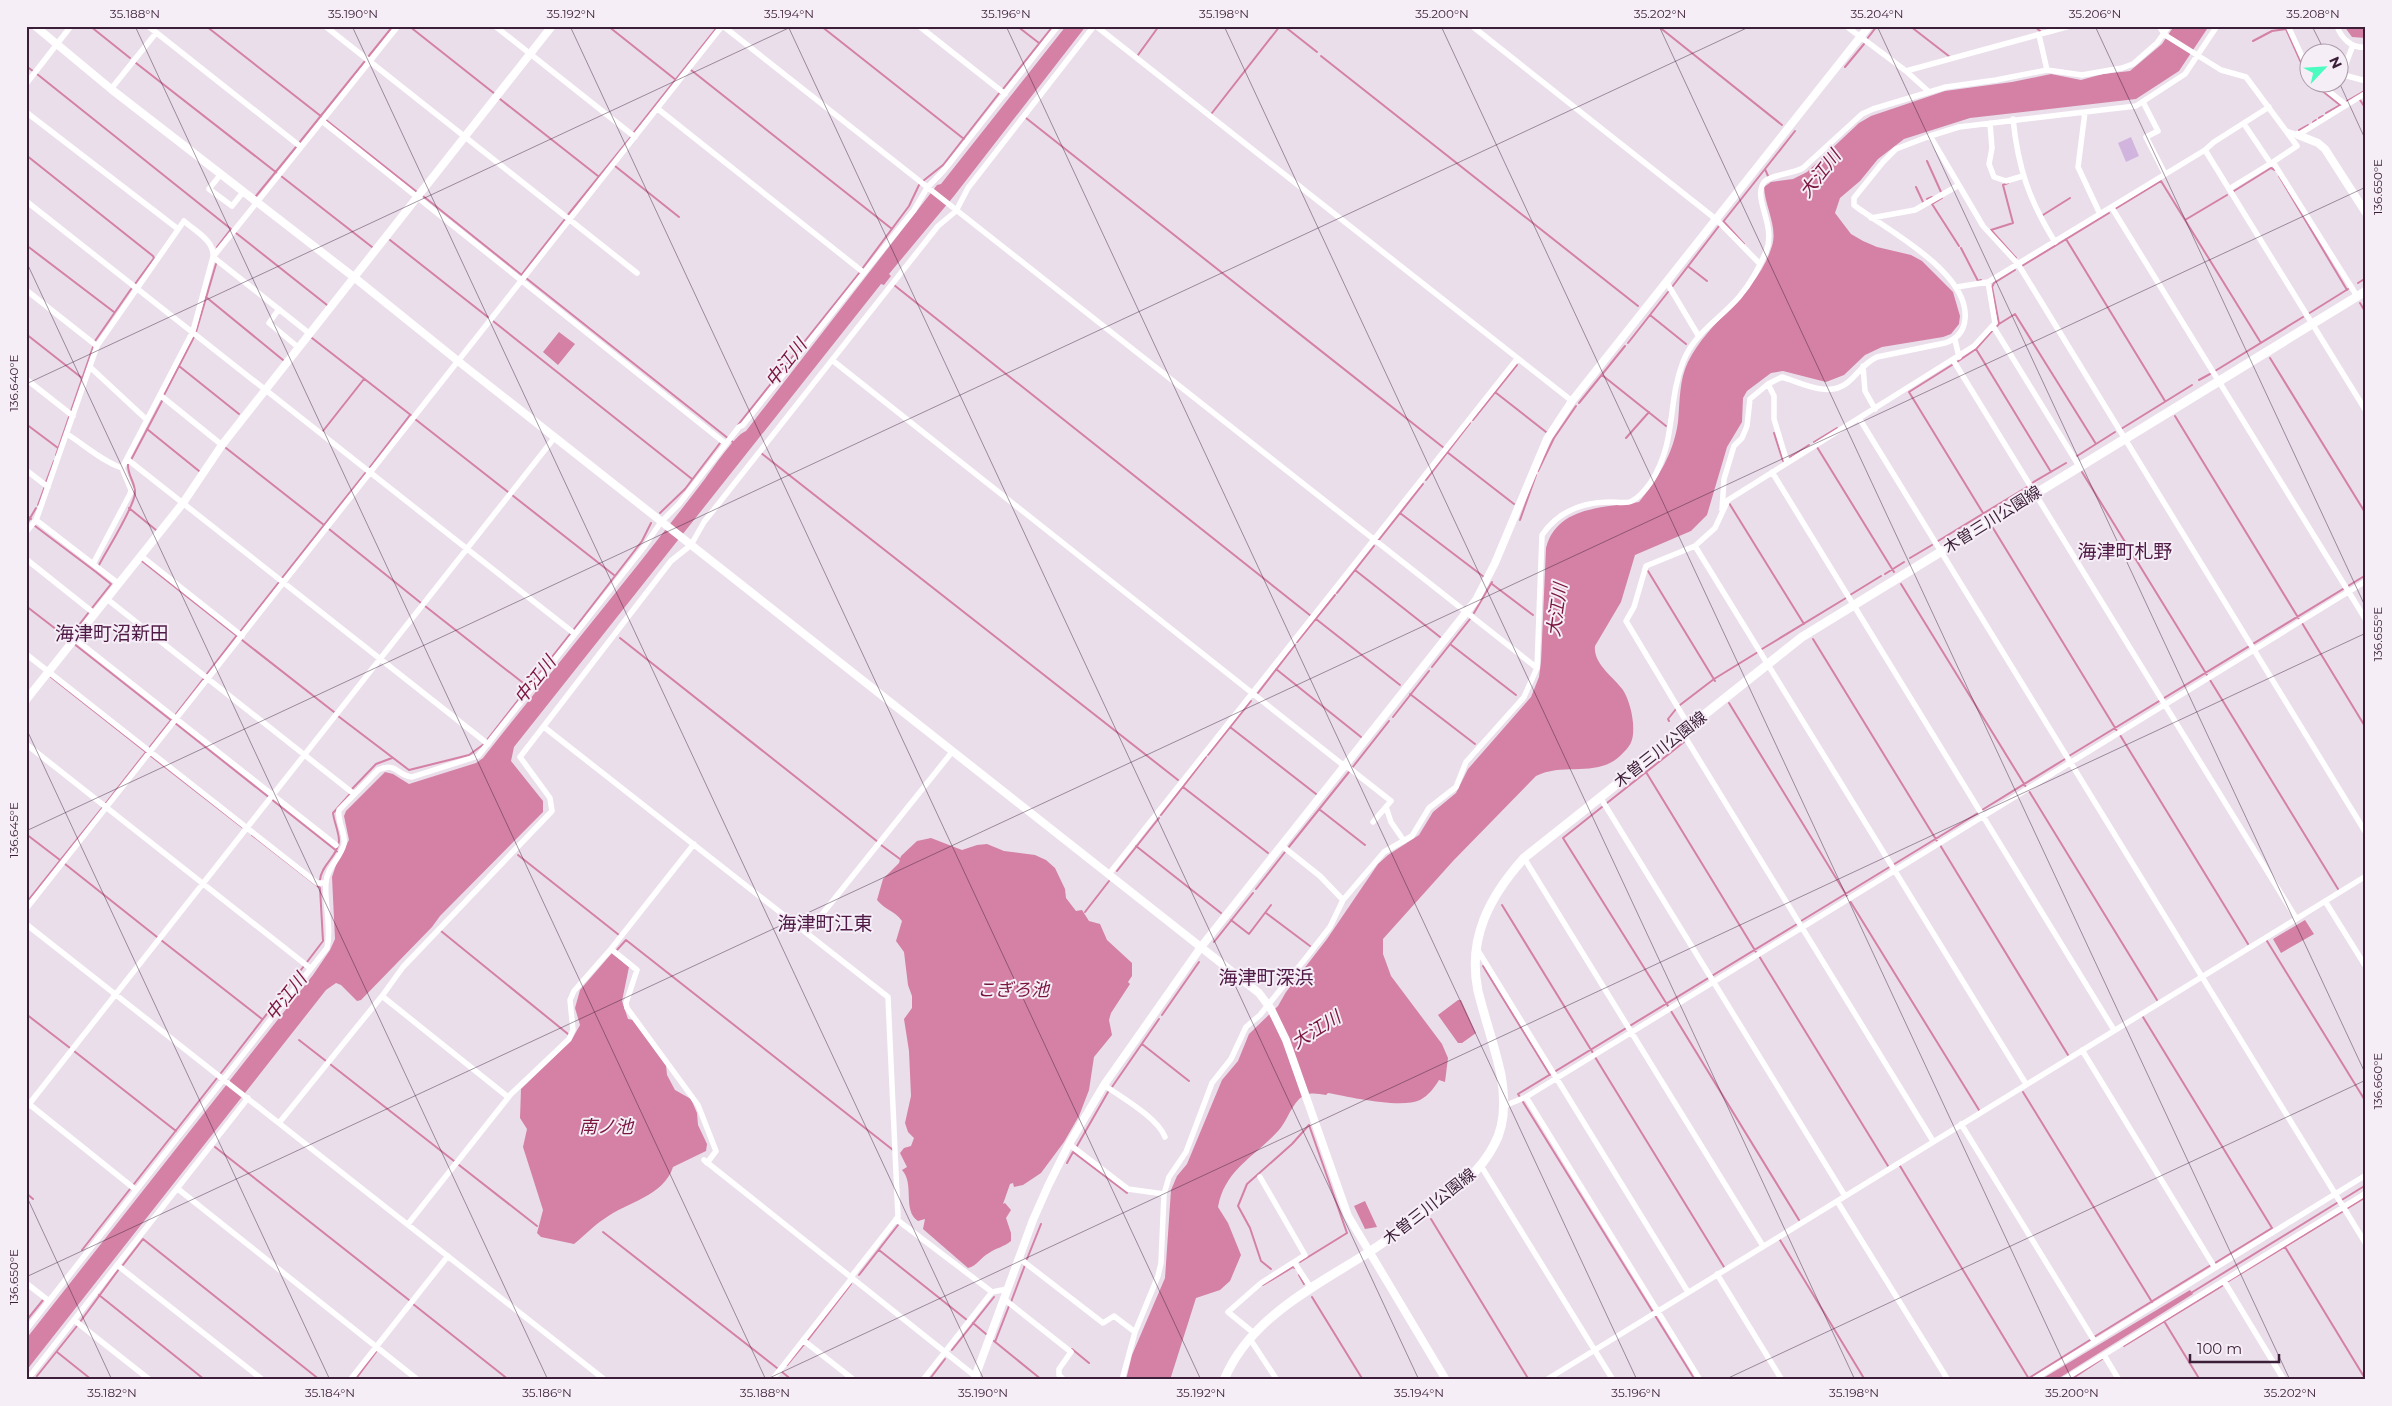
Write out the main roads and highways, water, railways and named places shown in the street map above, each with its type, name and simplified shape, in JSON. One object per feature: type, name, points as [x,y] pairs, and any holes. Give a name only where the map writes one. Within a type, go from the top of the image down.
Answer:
[{"type":"main road","name":"木曽三川公園線","points":[[1224,1380],[1235,1358],[1252,1336],[1275,1314],[1438,1203],[1481,1166],[1497,1139],[1504,1106],[1498,1060],[1478,990],[1477,949],[1482,922],[1490,901],[1506,877],[1524,858],[1802,637],[2366,291]]},
{"type":"water","points":[[1066,26],[1086,26],[954,196],[889,274],[891,276],[884,285],[881,284],[514,747],[511,761],[543,801],[543,812],[440,916],[432,927],[361,1000],[357,1001],[341,985],[336,983],[326,990],[26,1371],[26,1339],[313,975],[330,950],[335,939],[332,877],[337,862],[349,840],[344,816],[346,811],[385,772],[393,774],[409,784],[476,763],[483,758],[645,556],[728,448],[746,431],[937,185],[941,184]]},
{"type":"water","name":"大江川","points":[[2174,26],[2209,26],[2179,71],[2136,99],[1970,118],[1904,139],[1878,159],[1860,181],[1840,198],[1835,213],[1851,234],[1877,247],[1911,255],[1922,261],[1953,292],[1960,316],[1959,324],[1951,334],[1943,337],[1882,347],[1865,355],[1844,375],[1826,382],[1783,371],[1771,373],[1747,391],[1743,398],[1742,422],[1727,447],[1707,515],[1691,531],[1635,555],[1621,602],[1595,646],[1597,659],[1623,690],[1629,702],[1633,729],[1630,745],[1611,763],[1590,768],[1558,770],[1536,776],[1453,861],[1383,939],[1383,954],[1391,976],[1442,1044],[1448,1058],[1445,1082],[1439,1080],[1426,1096],[1411,1102],[1388,1103],[1328,1093],[1326,1095],[1309,1094],[1299,1099],[1279,1130],[1242,1164],[1227,1183],[1218,1207],[1228,1223],[1241,1255],[1230,1281],[1220,1290],[1196,1298],[1170,1380],[1126,1380],[1132,1355],[1165,1278],[1171,1190],[1177,1176],[1187,1164],[1222,1080],[1238,1061],[1249,1034],[1278,1006],[1286,992],[1327,939],[1378,864],[1388,855],[1419,835],[1433,812],[1456,793],[1468,769],[1531,697],[1539,677],[1541,662],[1546,548],[1552,534],[1560,524],[1583,512],[1639,502],[1653,484],[1673,444],[1678,422],[1681,384],[1688,362],[1708,332],[1756,279],[1772,246],[1772,224],[1764,187],[1771,182],[1793,179],[1807,172],[1859,123],[1871,116],[1945,91],[2012,82],[2051,74],[2081,80],[2103,74],[2130,71],[2162,44]]},
{"type":"water","points":[[2344,26],[2366,26],[2366,38],[2352,37]]},
{"type":"water","points":[[559,332],[575,344],[558,365],[543,352]]},
{"type":"water","name":"こぎろ池","points":[[931,838],[962,850],[987,844],[1004,851],[1035,855],[1046,860],[1055,868],[1065,889],[1066,898],[1076,911],[1082,910],[1089,921],[1100,924],[1107,940],[1132,963],[1132,976],[1128,982],[1130,984],[1111,1013],[1109,1020],[1112,1035],[1094,1057],[1089,1090],[1079,1116],[1064,1142],[1041,1173],[1023,1185],[1014,1187],[1013,1183],[1010,1184],[1003,1204],[1005,1203],[1011,1210],[1006,1218],[1011,1233],[1011,1241],[968,1268],[923,1229],[925,1219],[918,1221],[913,1216],[909,1204],[908,1182],[902,1170],[907,1167],[900,1153],[904,1148],[911,1146],[914,1138],[908,1132],[905,1123],[911,1096],[909,1051],[904,1019],[912,1008],[912,996],[908,985],[904,952],[896,941],[902,921],[896,914],[877,900],[883,879],[899,863],[901,856],[917,841]]},
{"type":"water","points":[[2305,920],[2314,934],[2281,953],[2273,939]]},
{"type":"water","name":"南ノ池","points":[[612,953],[629,967],[622,1001],[628,1019],[633,1020],[666,1065],[667,1075],[675,1090],[691,1099],[697,1113],[698,1125],[707,1144],[706,1151],[673,1167],[662,1185],[653,1192],[613,1213],[574,1244],[541,1237],[537,1233],[543,1210],[523,1147],[527,1129],[520,1118],[521,1089],[571,1041],[580,1025],[575,1008],[580,990]]},
{"type":"water","points":[[1458,1000],[1461,1000],[1476,1033],[1462,1043],[1458,1043],[1438,1015]]},
{"type":"water","points":[[1365,1201],[1377,1227],[1365,1229],[1354,1206]]},
{"type":"water","points":[[2190,1290],[2193,1294],[2056,1380],[2040,1380]]},
{"type":"waterway","points":[[90,26],[130,58]]},
{"type":"waterway","points":[[206,26],[322,117]]},
{"type":"waterway","points":[[368,57],[393,26]]},
{"type":"waterway","points":[[409,26],[495,94]]},
{"type":"waterway","points":[[608,26],[676,80]]},
{"type":"waterway","points":[[634,132],[718,26]]},
{"type":"waterway","points":[[821,26],[964,139]]},
{"type":"waterway","points":[[1017,26],[1039,43]]},
{"type":"waterway","points":[[1003,89],[1053,26]]},
{"type":"waterway","points":[[1138,55],[1159,26]]},
{"type":"waterway","points":[[1212,113],[1280,26]]},
{"type":"waterway","points":[[1284,26],[1317,52]]},
{"type":"waterway","points":[[1658,26],[1782,125]]},
{"type":"waterway","points":[[1867,39],[1877,26]]},
{"type":"waterway","points":[[1910,26],[1950,57]]},
{"type":"waterway","points":[[2034,26],[2040,31]]},
{"type":"waterway","points":[[2253,41],[2272,31],[2286,29],[2300,60]]},
{"type":"waterway","points":[[1845,67],[1864,44]]},
{"type":"waterway","points":[[1321,56],[1638,306]]},
{"type":"waterway","points":[[299,143],[365,61]]},
{"type":"waterway","points":[[136,63],[277,173]]},
{"type":"waterway","points":[[26,66],[33,71]]},
{"type":"waterway","points":[[691,70],[892,229]]},
{"type":"waterway","points":[[37,74],[231,229],[217,247]]},
{"type":"waterway","points":[[2347,101],[2366,90]]},
{"type":"waterway","points":[[923,181],[943,165],[1000,92]]},
{"type":"waterway","points":[[2324,92],[2340,105],[2326,113]]},
{"type":"waterway","points":[[500,99],[598,176]]},
{"type":"waterway","points":[[2360,100],[2366,109]]},
{"type":"waterway","points":[[2319,118],[2323,116]]},
{"type":"waterway","points":[[1026,118],[1444,448]]},
{"type":"waterway","points":[[326,120],[417,192]]},
{"type":"waterway","points":[[2299,130],[2308,125]]},
{"type":"waterway","points":[[1768,176],[1765,169],[1795,131]]},
{"type":"waterway","points":[[567,216],[631,137]]},
{"type":"waterway","points":[[256,196],[296,147]]},
{"type":"waterway","points":[[26,155],[153,256],[154,258],[135,284]]},
{"type":"waterway","points":[[1927,161],[1941,192]]},
{"type":"waterway","points":[[615,166],[679,217]]},
{"type":"waterway","points":[[2234,191],[2271,168],[2275,170]]},
{"type":"waterway","points":[[1723,222],[1765,169]]},
{"type":"waterway","points":[[281,176],[372,247]]},
{"type":"waterway","points":[[2279,176],[2347,290]]},
{"type":"waterway","points":[[2115,209],[2161,181],[2185,220],[2227,195]]},
{"type":"waterway","points":[[2008,183],[2003,185],[2013,223],[1991,230],[2016,258]]},
{"type":"waterway","points":[[862,269],[909,206],[919,185]]},
{"type":"waterway","points":[[1916,187],[1923,202]]},
{"type":"waterway","points":[[423,196],[523,276]]},
{"type":"waterway","points":[[1927,199],[1932,197]]},
{"type":"waterway","points":[[1942,198],[1932,204],[1959,246]]},
{"type":"waterway","points":[[2043,215],[2070,198]]},
{"type":"waterway","points":[[2022,266],[2109,213]]},
{"type":"waterway","points":[[522,274],[565,219]]},
{"type":"waterway","points":[[2185,220],[2261,343]]},
{"type":"waterway","points":[[1724,222],[1744,244]]},
{"type":"waterway","points":[[1672,287],[1719,226]]},
{"type":"waterway","points":[[236,233],[327,305]]},
{"type":"waterway","points":[[2066,239],[2165,401]]},
{"type":"waterway","points":[[390,240],[489,318]]},
{"type":"waterway","points":[[26,245],[114,312]]},
{"type":"waterway","points":[[1961,248],[1978,281],[1981,280]]},
{"type":"waterway","points":[[196,332],[216,264]]},
{"type":"waterway","points":[[1689,267],[1707,281]]},
{"type":"waterway","points":[[1996,327],[1999,324],[1992,287],[1994,283],[2015,270]]},
{"type":"waterway","name":"中江川","points":[[738,425],[860,272]]},
{"type":"waterway","points":[[526,278],[734,443]]},
{"type":"waterway","points":[[2358,283],[2366,278]]},
{"type":"waterway","points":[[894,285],[1311,616]]},
{"type":"waterway","points":[[95,341],[131,289]]},
{"type":"waterway","points":[[2308,314],[2348,289]]},
{"type":"waterway","points":[[1628,343],[1668,292]]},
{"type":"waterway","points":[[206,297],[283,360]]},
{"type":"waterway","points":[[2360,303],[2366,313]]},
{"type":"waterway","points":[[1999,324],[2015,314],[2096,444]]},
{"type":"waterway","points":[[1650,315],[1686,344]]},
{"type":"waterway","points":[[2215,371],[2303,317]]},
{"type":"waterway","points":[[493,321],[692,479]]},
{"type":"waterway","points":[[1957,362],[1976,349],[1992,331]]},
{"type":"waterway","points":[[26,334],[82,378]]},
{"type":"waterway","points":[[164,395],[194,337]]},
{"type":"waterway","points":[[312,338],[412,416]]},
{"type":"waterway","points":[[1579,403],[1625,346]]},
{"type":"waterway","points":[[71,411],[93,347]]},
{"type":"waterway","points":[[1976,349],[2051,472]]},
{"type":"waterway","points":[[2270,358],[2366,514]]},
{"type":"waterway","points":[[1473,420],[1517,365]]},
{"type":"waterway","points":[[1952,365],[1909,392],[1983,513]]},
{"type":"waterway","points":[[179,366],[239,414]]},
{"type":"waterway","points":[[2199,380],[2210,374]]},
{"type":"waterway","points":[[1602,375],[1666,426]]},
{"type":"waterway","points":[[323,431],[364,379]]},
{"type":"waterway","points":[[2121,429],[2192,385]]},
{"type":"waterway","points":[[1495,392],[1546,432]]},
{"type":"waterway","points":[[131,460],[162,401]]},
{"type":"waterway","points":[[1538,471],[1554,438],[1576,406]]},
{"type":"waterway","points":[[1626,438],[1649,412]]},
{"type":"waterway","points":[[370,467],[410,415]]},
{"type":"waterway","points":[[2175,416],[2299,619]]},
{"type":"waterway","points":[[56,455],[69,417]]},
{"type":"waterway","points":[[415,419],[508,492]]},
{"type":"waterway","points":[[1426,480],[1470,423]]},
{"type":"waterway","points":[[26,424],[58,448]]},
{"type":"waterway","points":[[1814,442],[1837,428]]},
{"type":"waterway","points":[[147,429],[199,471]]},
{"type":"waterway","points":[[2077,456],[2115,432]]},
{"type":"waterway","points":[[1774,433],[1783,461]]},
{"type":"waterway","points":[[660,513],[685,489],[720,443]]},
{"type":"waterway","points":[[1790,457],[1809,445]]},
{"type":"waterway","points":[[1817,447],[1894,572]]},
{"type":"waterway","points":[[226,448],[324,525]]},
{"type":"waterway","points":[[1447,452],[1514,504]]},
{"type":"waterway","points":[[761,453],[1178,780]]},
{"type":"waterway","points":[[46,482],[54,461]]},
{"type":"waterway","points":[[2032,483],[2066,463]]},
{"type":"waterway","points":[[99,565],[133,501],[135,490],[128,464]]},
{"type":"waterway","points":[[282,578],[366,472]]},
{"type":"waterway","points":[[2082,472],[2207,675]]},
{"type":"waterway","points":[[1520,520],[1536,475]]},
{"type":"waterway","points":[[1378,541],[1423,484]]},
{"type":"waterway","points":[[38,505],[45,486]]},
{"type":"waterway","points":[[1938,541],[2027,487]]},
{"type":"waterway","points":[[512,495],[614,575]]},
{"type":"waterway","points":[[1729,503],[1804,624]]},
{"type":"waterway","points":[[26,525],[36,508]]},
{"type":"waterway","points":[[129,508],[156,530]]},
{"type":"waterway","points":[[1400,513],[1484,577]]},
{"type":"waterway","points":[[26,515],[31,519]]},
{"type":"waterway","points":[[574,629],[642,541],[651,523]]},
{"type":"waterway","points":[[35,526],[96,572]]},
{"type":"waterway","points":[[1993,528],[2117,731]]},
{"type":"waterway","points":[[329,529],[421,603]]},
{"type":"waterway","points":[[1910,558],[1932,545]]},
{"type":"waterway","points":[[1337,593],[1374,546]]},
{"type":"waterway","points":[[142,561],[237,636]]},
{"type":"waterway","points":[[1885,574],[1904,562]]},
{"type":"waterway","points":[[1355,570],[1440,637]]},
{"type":"waterway","points":[[1648,571],[1715,681]]},
{"type":"waterway","points":[[92,608],[111,584],[96,572]]},
{"type":"waterway","points":[[2069,756],[2366,575]]},
{"type":"waterway","points":[[1850,595],[1881,576]]},
{"type":"waterway","points":[[239,633],[279,582]]},
{"type":"waterway","points":[[1474,613],[1492,582]]},
{"type":"waterway","points":[[1492,584],[1533,615]]},
{"type":"waterway","points":[[1901,584],[2026,787]]},
{"type":"waterway","points":[[1297,642],[1335,595]]},
{"type":"waterway","points":[[1762,649],[1846,598]]},
{"type":"waterway","points":[[26,606],[70,640]]},
{"type":"waterway","name":"中江川","points":[[425,606],[527,686]]},
{"type":"waterway","points":[[68,639],[89,612]]},
{"type":"waterway","points":[[1316,619],[1400,685]]},
{"type":"waterway","points":[[1432,667],[1470,619]]},
{"type":"waterway","points":[[2302,623],[2366,728]]},
{"type":"waterway","name":"中江川","points":[[487,740],[570,634]]},
{"type":"waterway","points":[[206,675],[237,635]]},
{"type":"waterway","points":[[620,638],[878,842]]},
{"type":"waterway","points":[[1813,639],[1937,841]]},
{"type":"waterway","points":[[242,640],[334,712]]},
{"type":"waterway","points":[[73,643],[172,721]]},
{"type":"waterway","points":[[1450,644],[1516,695]]},
{"type":"waterway","points":[[1258,693],[1295,645]]},
{"type":"waterway","points":[[1680,705],[1714,679],[1758,652]]},
{"type":"waterway","points":[[1276,669],[1361,737]]},
{"type":"waterway","points":[[1393,717],[1429,671]]},
{"type":"waterway","points":[[51,677],[146,752],[106,803]]},
{"type":"waterway","points":[[176,714],[204,678]]},
{"type":"waterway","points":[[2210,680],[2338,889]]},
{"type":"waterway","points":[[1410,694],[1475,744]]},
{"type":"waterway","points":[[1208,755],[1251,701]]},
{"type":"waterway","points":[[1729,703],[1847,896]]},
{"type":"waterway","points":[[1669,721],[1668,719],[1676,709]]},
{"type":"waterway","points":[[338,716],[409,770],[469,755],[484,744]]},
{"type":"waterway","points":[[149,748],[171,720]]},
{"type":"waterway","points":[[1352,768],[1389,721]]},
{"type":"waterway","points":[[175,723],[338,852]]},
{"type":"waterway","points":[[1230,727],[1316,794]]},
{"type":"waterway","points":[[2120,735],[2248,944]]},
{"type":"waterway","points":[[1607,803],[1684,742]]},
{"type":"waterway","points":[[151,756],[242,827]]},
{"type":"waterway","points":[[1161,815],[1206,757]]},
{"type":"waterway","points":[[352,789],[376,764],[392,758]]},
{"type":"waterway","points":[[1982,810],[2065,759]]},
{"type":"waterway","points":[[1288,848],[1349,772]]},
{"type":"waterway","points":[[1646,772],[1756,952]]},
{"type":"waterway","points":[[1183,787],[1268,853]]},
{"type":"waterway","points":[[2029,791],[2157,1000]]},
{"type":"waterway","points":[[320,880],[323,870],[336,851],[339,841],[333,813],[350,794]]},
{"type":"waterway","points":[[1602,807],[1563,838],[1668,1006]]},
{"type":"waterway","points":[[26,903],[102,808]]},
{"type":"waterway","points":[[1319,809],[1365,845]]},
{"type":"waterway","points":[[1801,921],[1978,813]]},
{"type":"waterway","points":[[1117,871],[1159,818]]},
{"type":"waterway","points":[[26,834],[60,860]]},
{"type":"waterway","points":[[252,835],[320,888],[323,941],[307,962]]},
{"type":"waterway","points":[[881,845],[900,859]]},
{"type":"waterway","points":[[1940,845],[2068,1055]]},
{"type":"waterway","points":[[1136,846],[1221,913]]},
{"type":"waterway","points":[[1256,889],[1285,852]]},
{"type":"waterway","points":[[518,855],[619,935]]},
{"type":"waterway","points":[[65,864],[157,937]]},
{"type":"waterway","points":[[1085,912],[1109,881]]},
{"type":"waterway","points":[[1214,942],[1253,893]]},
{"type":"waterway","points":[[1850,901],[1979,1110]]},
{"type":"waterway","points":[[1231,920],[1249,934],[1271,905]]},
{"type":"waterway","points":[[1502,905],[1593,1053]]},
{"type":"waterway","points":[[1266,913],[1310,946]]},
{"type":"waterway","points":[[1695,1380],[1518,1094],[1797,924]]},
{"type":"waterway","points":[[441,931],[568,1034]]},
{"type":"waterway","name":"中江川","points":[[161,940],[262,1019]]},
{"type":"waterway","points":[[616,951],[626,940],[893,1150]]},
{"type":"waterway","points":[[2267,941],[2366,1102]]},
{"type":"waterway","points":[[1759,956],[1888,1166]]},
{"type":"waterway","points":[[1162,1015],[1199,962]]},
{"type":"waterway","name":"中江川","points":[[221,1073],[304,966]]},
{"type":"waterway","points":[[1483,966],[1550,1075]]},
{"type":"waterway","points":[[1671,1011],[1799,1220]]},
{"type":"waterway","points":[[26,1014],[70,1048]]},
{"type":"waterway","points":[[2143,1017],[2272,1228],[2215,1263]]},
{"type":"waterway","points":[[1112,1087],[1159,1019]]},
{"type":"waterway","points":[[299,1040],[326,1061]]},
{"type":"waterway","points":[[1142,1044],[1189,1081]]},
{"type":"waterway","points":[[74,1051],[176,1131]]},
{"type":"waterway","points":[[1595,1057],[1724,1267]]},
{"type":"waterway","points":[[330,1064],[454,1161]]},
{"type":"waterway","points":[[134,1184],[217,1078]]},
{"type":"waterway","points":[[1077,1146],[1108,1092]]},
{"type":"waterway","points":[[2023,1092],[2152,1302]]},
{"type":"waterway","points":[[1300,1262],[1347,1233],[1309,1125]]},
{"type":"waterway","points":[[1271,1269],[1261,1261],[1250,1228],[1238,1206],[1247,1184],[1292,1144],[1309,1125]]},
{"type":"waterway","points":[[215,1147],[409,1300]]},
{"type":"waterway","points":[[1067,1163],[1073,1152],[1127,1193]]},
{"type":"waterway","points":[[459,1165],[537,1226]]},
{"type":"waterway","points":[[1900,1166],[2029,1379]]},
{"type":"waterway","points":[[2191,1293],[2366,1185]]},
{"type":"waterway","points":[[82,1250],[130,1189]]},
{"type":"waterway","points":[[26,1193],[33,1199]]},
{"type":"waterway","points":[[2348,1208],[2366,1197]]},
{"type":"waterway","points":[[2227,1282],[2342,1212]]},
{"type":"waterway","points":[[1431,1219],[1529,1380]]},
{"type":"waterway","points":[[1027,1259],[1041,1224]]},
{"type":"waterway","points":[[859,1275],[898,1225]]},
{"type":"waterway","points":[[603,1232],[777,1368]]},
{"type":"waterway","points":[[123,1265],[143,1239],[320,1380]]},
{"type":"waterway","points":[[1780,1240],[1865,1380]]},
{"type":"waterway","points":[[2285,1247],[2366,1380]]},
{"type":"waterway","points":[[879,1250],[967,1320]]},
{"type":"waterway","points":[[1011,1302],[1025,1265]]},
{"type":"waterway","points":[[2094,1337],[2211,1265]]},
{"type":"waterway","points":[[1263,1285],[1293,1267],[1295,1268]]},
{"type":"waterway","points":[[80,1322],[119,1269]]},
{"type":"waterway","points":[[1299,1275],[1304,1284]]},
{"type":"waterway","points":[[807,1341],[851,1284]]},
{"type":"waterway","points":[[2124,1346],[2222,1286]]},
{"type":"waterway","points":[[99,1295],[205,1380]]},
{"type":"waterway","points":[[952,1350],[994,1297]]},
{"type":"waterway","points":[[1312,1297],[1363,1380]]},
{"type":"waterway","points":[[26,1321],[43,1300]]},
{"type":"waterway","points":[[413,1304],[509,1380]]},
{"type":"waterway","points":[[995,1342],[1009,1306]]},
{"type":"waterway","points":[[2164,1321],[2200,1380]]},
{"type":"waterway","points":[[973,1323],[986,1334]]},
{"type":"waterway","points":[[37,1376],[77,1326]]},
{"type":"waterway","points":[[2029,1378],[2090,1340]]},
{"type":"waterway","points":[[994,1341],[1042,1380]]},
{"type":"waterway","points":[[787,1365],[805,1343]]},
{"type":"waterway","points":[[1072,1349],[1089,1363]]},
{"type":"waterway","points":[[57,1352],[92,1380]]},
{"type":"waterway","points":[[355,1380],[376,1352]]},
{"type":"waterway","points":[[929,1380],[945,1359]]},
{"type":"waterway","points":[[2070,1380],[2102,1359]]},
{"type":"waterway","points":[[782,1372],[792,1380]]},
{"type":"district","name":"海津町札野","points":[[2125,551]]},
{"type":"district","name":"海津町沼新田","points":[[112,633]]},
{"type":"district","name":"海津町江東","points":[[825,923]]},
{"type":"district","name":"海津町深浜","points":[[1266,977]]}]
